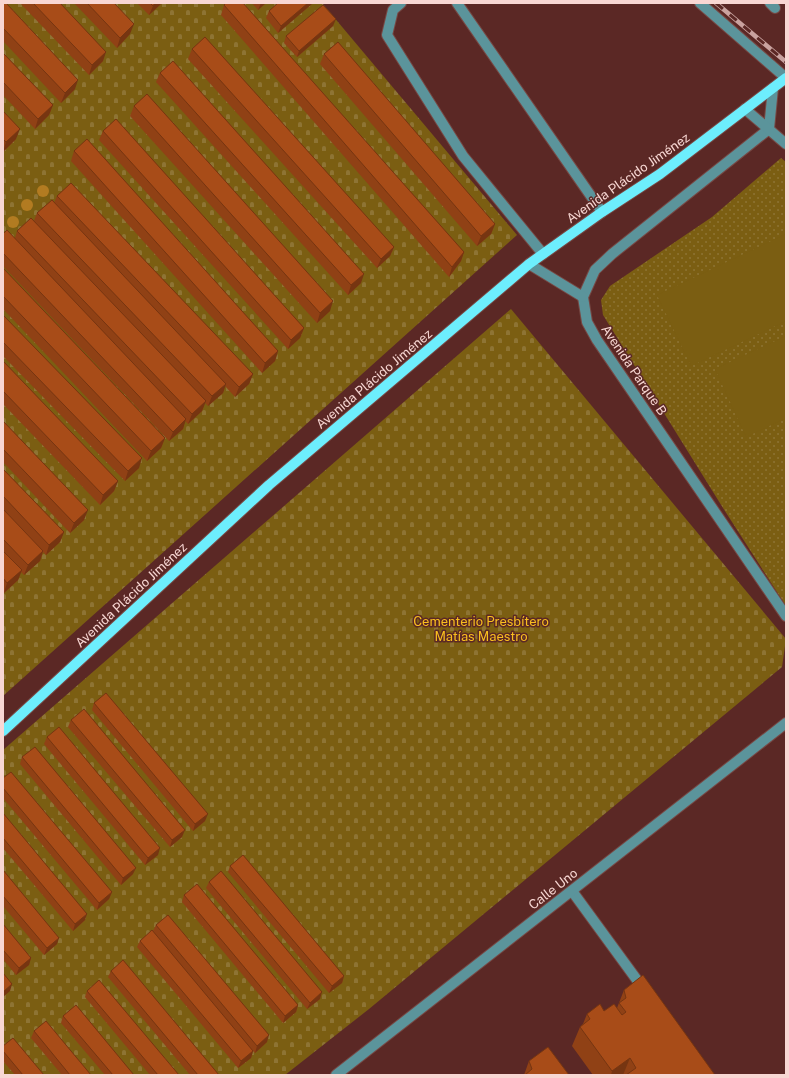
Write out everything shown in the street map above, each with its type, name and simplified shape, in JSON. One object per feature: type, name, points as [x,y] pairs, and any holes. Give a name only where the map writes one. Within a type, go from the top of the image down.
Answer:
[{"type":"main road","name":"Avenida Plácido Jiménez","points":[[3,731],[269,485],[529,264],[602,212],[660,174],[786,78]]},
{"type":"street","points":[[401,3],[393,10],[387,35],[463,156],[542,254]]},
{"type":"street","points":[[457,3],[602,212]]},
{"type":"street","points":[[700,3],[786,78]]},
{"type":"street","points":[[529,264],[583,297],[595,270],[612,254],[768,129],[773,88]]},
{"type":"street","points":[[745,109],[786,144]]},
{"type":"street","name":"Avenida Parque B","points":[[583,297],[587,322],[597,340],[786,616]]},
{"type":"street","name":"Calle Uno","points":[[336,1075],[786,723]]},
{"type":"street","points":[[572,890],[650,999]]},
{"type":"green space","points":[[3,3],[322,3],[517,235],[3,696]]},
{"type":"green space","points":[[781,158],[786,162],[786,606],[603,315],[601,300],[610,286],[712,217]]},
{"type":"green space","points":[[786,234],[786,321],[691,366],[657,295]]},
{"type":"green space","name":"Cementerio Presbítero Matías Maestro","points":[[511,309],[786,639],[782,667],[369,1009],[285,1075],[3,1075],[3,750]]},
{"type":"green space","points":[[786,336],[786,418],[746,437],[715,369]]},
{"type":"building","points":[[3,3],[6,3],[78,80],[65,93],[3,28]]},
{"type":"building","points":[[33,3],[60,3],[106,52],[92,65]]},
{"type":"building","points":[[87,3],[114,3],[134,24],[120,38]]},
{"type":"building","points":[[226,3],[243,3],[464,252],[452,267],[224,5]]},
{"type":"building","points":[[278,3],[308,3],[281,26],[269,11]]},
{"type":"building","points":[[323,5],[336,19],[299,51],[286,36]]},
{"type":"building","points":[[205,37],[394,247],[381,259],[192,49]]},
{"type":"building","points":[[338,42],[495,224],[481,236],[324,54]]},
{"type":"building","points":[[3,53],[53,105],[38,119],[3,82]]},
{"type":"building","points":[[173,61],[364,274],[351,285],[160,73]]},
{"type":"building","points":[[147,94],[333,301],[320,313],[134,106]]},
{"type":"building","points":[[3,111],[20,129],[6,142],[3,139]]},
{"type":"building","points":[[116,119],[304,328],[291,340],[103,131]]},
{"type":"building","points":[[87,139],[278,351],[265,363],[74,151]]},
{"type":"building","points":[[71,183],[253,374],[239,387],[57,196]]},
{"type":"building","points":[[52,200],[226,384],[212,396],[37,213]]},
{"type":"building","points":[[31,218],[206,401],[192,414],[17,231]]},
{"type":"building","points":[[7,230],[186,419],[173,432],[3,253],[3,234]]},
{"type":"building","points":[[3,268],[165,438],[151,451],[3,296]]},
{"type":"building","points":[[3,315],[142,458],[128,471],[3,342]]},
{"type":"building","points":[[3,361],[118,481],[103,495],[3,391]]},
{"type":"building","points":[[3,421],[88,510],[74,523],[3,449]]},
{"type":"building","points":[[3,469],[64,532],[49,545],[3,496]]},
{"type":"building","points":[[3,509],[43,551],[28,565],[3,539]]},
{"type":"building","points":[[3,551],[22,570],[7,583],[3,578]]},
{"type":"building","points":[[106,693],[208,814],[195,824],[94,703]]},
{"type":"building","points":[[84,709],[185,830],[172,840],[71,720]]},
{"type":"building","points":[[59,727],[160,848],[148,858],[47,737]]},
{"type":"building","points":[[35,747],[136,868],[123,878],[22,757]]},
{"type":"building","points":[[11,772],[112,892],[99,903],[3,788],[3,778]]},
{"type":"building","points":[[3,813],[87,914],[75,924],[3,838]]},
{"type":"building","points":[[243,855],[344,976],[332,986],[230,866]]},
{"type":"building","points":[[3,870],[59,938],[47,948],[3,896]]},
{"type":"building","points":[[221,871],[322,992],[310,1003],[209,882]]},
{"type":"building","points":[[197,884],[298,1005],[285,1016],[184,895]]},
{"type":"building","points":[[168,915],[269,1035],[257,1046],[156,925]]},
{"type":"building","points":[[3,924],[31,958],[19,968],[3,950]]},
{"type":"building","points":[[152,930],[253,1051],[241,1061],[140,941]]},
{"type":"building","points":[[123,960],[219,1075],[198,1075],[111,971]]},
{"type":"building","points":[[3,973],[12,984],[3,992]]},
{"type":"building","points":[[643,975],[715,1075],[626,1075],[636,1068],[630,1058],[612,1071],[580,1027],[590,1019],[587,1014],[600,1004],[604,1011],[614,1004],[622,1015],[626,1012],[619,1003],[626,998],[624,990]]},
{"type":"building","points":[[99,980],[179,1075],[158,1075],[87,991]]},
{"type":"building","points":[[76,1005],[134,1075],[113,1075],[63,1016]]},
{"type":"building","points":[[46,1021],[91,1075],[70,1075],[34,1031]]},
{"type":"building","points":[[13,1038],[44,1075],[23,1075],[3,1051],[3,1046]]},
{"type":"building","points":[[548,1047],[569,1075],[525,1075],[532,1069],[529,1061]]},
{"type":"railway","points":[[716,3],[786,62]]}]
